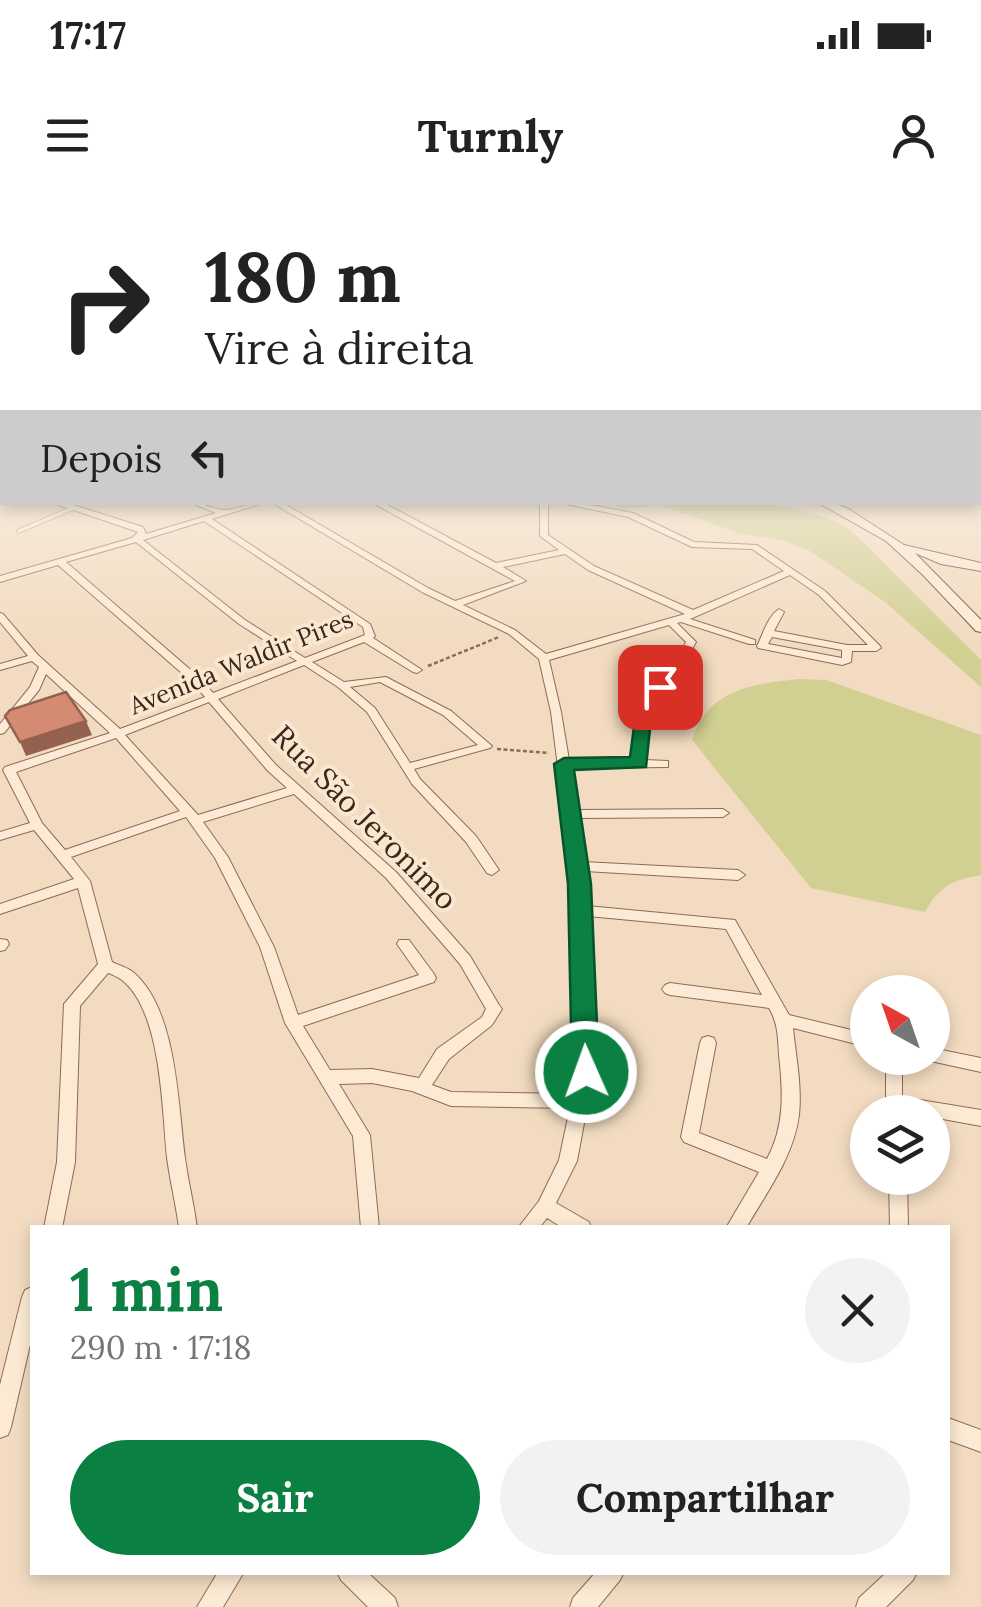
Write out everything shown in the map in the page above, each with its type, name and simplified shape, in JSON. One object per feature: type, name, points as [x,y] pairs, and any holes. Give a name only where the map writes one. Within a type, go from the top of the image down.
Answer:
[{"type":"main road","points":[[842,514],[926,566],[981,628]]},
{"type":"main road","points":[[894,543],[956,566]]},
{"type":"main road","points":[[926,566],[981,569]]},
{"type":"main road","points":[[939,582],[956,566]]},
{"type":"street","points":[[91,514],[140,529],[142,533],[136,538]]},
{"type":"street","points":[[0,579],[222,514]]},
{"type":"street","points":[[296,514],[512,632],[544,658],[577,866],[586,1072],[568,1161],[545,1207],[530,1225]]},
{"type":"street","points":[[396,514],[496,566],[522,584],[456,604]]},
{"type":"street","points":[[544,514],[544,536],[563,552],[693,614]]},
{"type":"street","points":[[623,514],[692,544],[748,544],[829,598],[876,648],[847,648],[768,633]]},
{"type":"street","name":"Avenida Waldir Pires","points":[[4,769],[118,734],[367,639],[371,634],[367,626],[206,518]]},
{"type":"street","points":[[136,538],[242,622],[342,685],[377,716],[434,804],[471,839],[492,870]]},
{"type":"street","points":[[496,566],[563,552]]},
{"type":"street","name":"Rua São Jeronimo","points":[[60,562],[213,697],[295,790],[356,840],[417,902],[465,960],[494,1009],[487,1022],[443,1054],[428,1082],[418,1086]]},
{"type":"street","points":[[544,658],[676,620],[787,573]]},
{"type":"street","points":[[756,643],[768,633],[779,612]]},
{"type":"street","points":[[2,620],[34,657],[118,734],[221,857],[254,918],[294,1023],[362,1134],[370,1225]]},
{"type":"street","points":[[676,620],[842,662],[847,660],[847,648]]},
{"type":"street","points":[[639,763],[644,704],[674,674],[690,642],[676,620]]},
{"type":"street","points":[[367,639],[417,670]]},
{"type":"street","points":[[0,667],[34,657]]},
{"type":"street","points":[[0,731],[28,698],[44,666]]},
{"type":"street","points":[[342,685],[382,679],[447,713],[486,746]]},
{"type":"street","points":[[407,766],[486,746]]},
{"type":"street","points":[[563,759],[664,764]]},
{"type":"street","points":[[4,769],[38,825],[83,881],[106,966]]},
{"type":"street","points":[[64,855],[295,790]]},
{"type":"street","points":[[571,814],[723,813]]},
{"type":"street","points":[[0,836],[38,825]]},
{"type":"street","points":[[577,866],[738,875]]},
{"type":"street","points":[[0,910],[83,881]]},
{"type":"street","points":[[580,910],[730,924],[784,1020],[790,1117],[771,1169],[737,1225]]},
{"type":"street","points":[[294,1023],[429,978],[404,944]]},
{"type":"street","points":[[54,1225],[66,1162],[72,1004],[106,966]]},
{"type":"street","points":[[106,966],[120,971],[136,988],[159,1033],[188,1225]]},
{"type":"street","points":[[670,989],[772,1002]]},
{"type":"street","points":[[784,1020],[850,1036]]},
{"type":"street","points":[[708,1042],[690,1137],[771,1169]]},
{"type":"street","points":[[950,1060],[981,1066]]},
{"type":"street","points":[[329,1077],[372,1076],[418,1086],[451,1099],[582,1101]]},
{"type":"street","points":[[950,1114],[981,1118]]},
{"type":"street","points":[[898,1195],[899,1225]]},
{"type":"street","points":[[545,1207],[577,1225]]},
{"type":"street","points":[[0,1427],[30,1305]]},
{"type":"street","points":[[950,1430],[981,1441]]},
{"type":"street","points":[[209,1607],[230,1575]]},
{"type":"street","points":[[353,1575],[386,1607]]},
{"type":"street","points":[[582,1607],[609,1575]]},
{"type":"street","points":[[868,1607],[902,1575]]},
{"type":"lane","points":[[18,530],[59,514]]},
{"type":"path","points":[[417,670],[512,632]]},
{"type":"path","points":[[486,746],[563,759]]},
{"type":"shaded area","points":[[683,514],[810,514],[852,531],[981,660],[981,687],[885,602],[810,551],[782,540],[738,533]]},
{"type":"shaded area","points":[[798,679],[826,680],[981,735],[981,875],[948,886],[925,912],[811,888],[692,740],[699,723],[720,700],[747,687]]},
{"type":"building","points":[[66,692],[86,721],[20,742],[5,716],[10,710]]},
{"type":"route","points":[[586,1072],[580,884],[564,764],[639,763],[643,710],[647,697],[660,687]]}]
